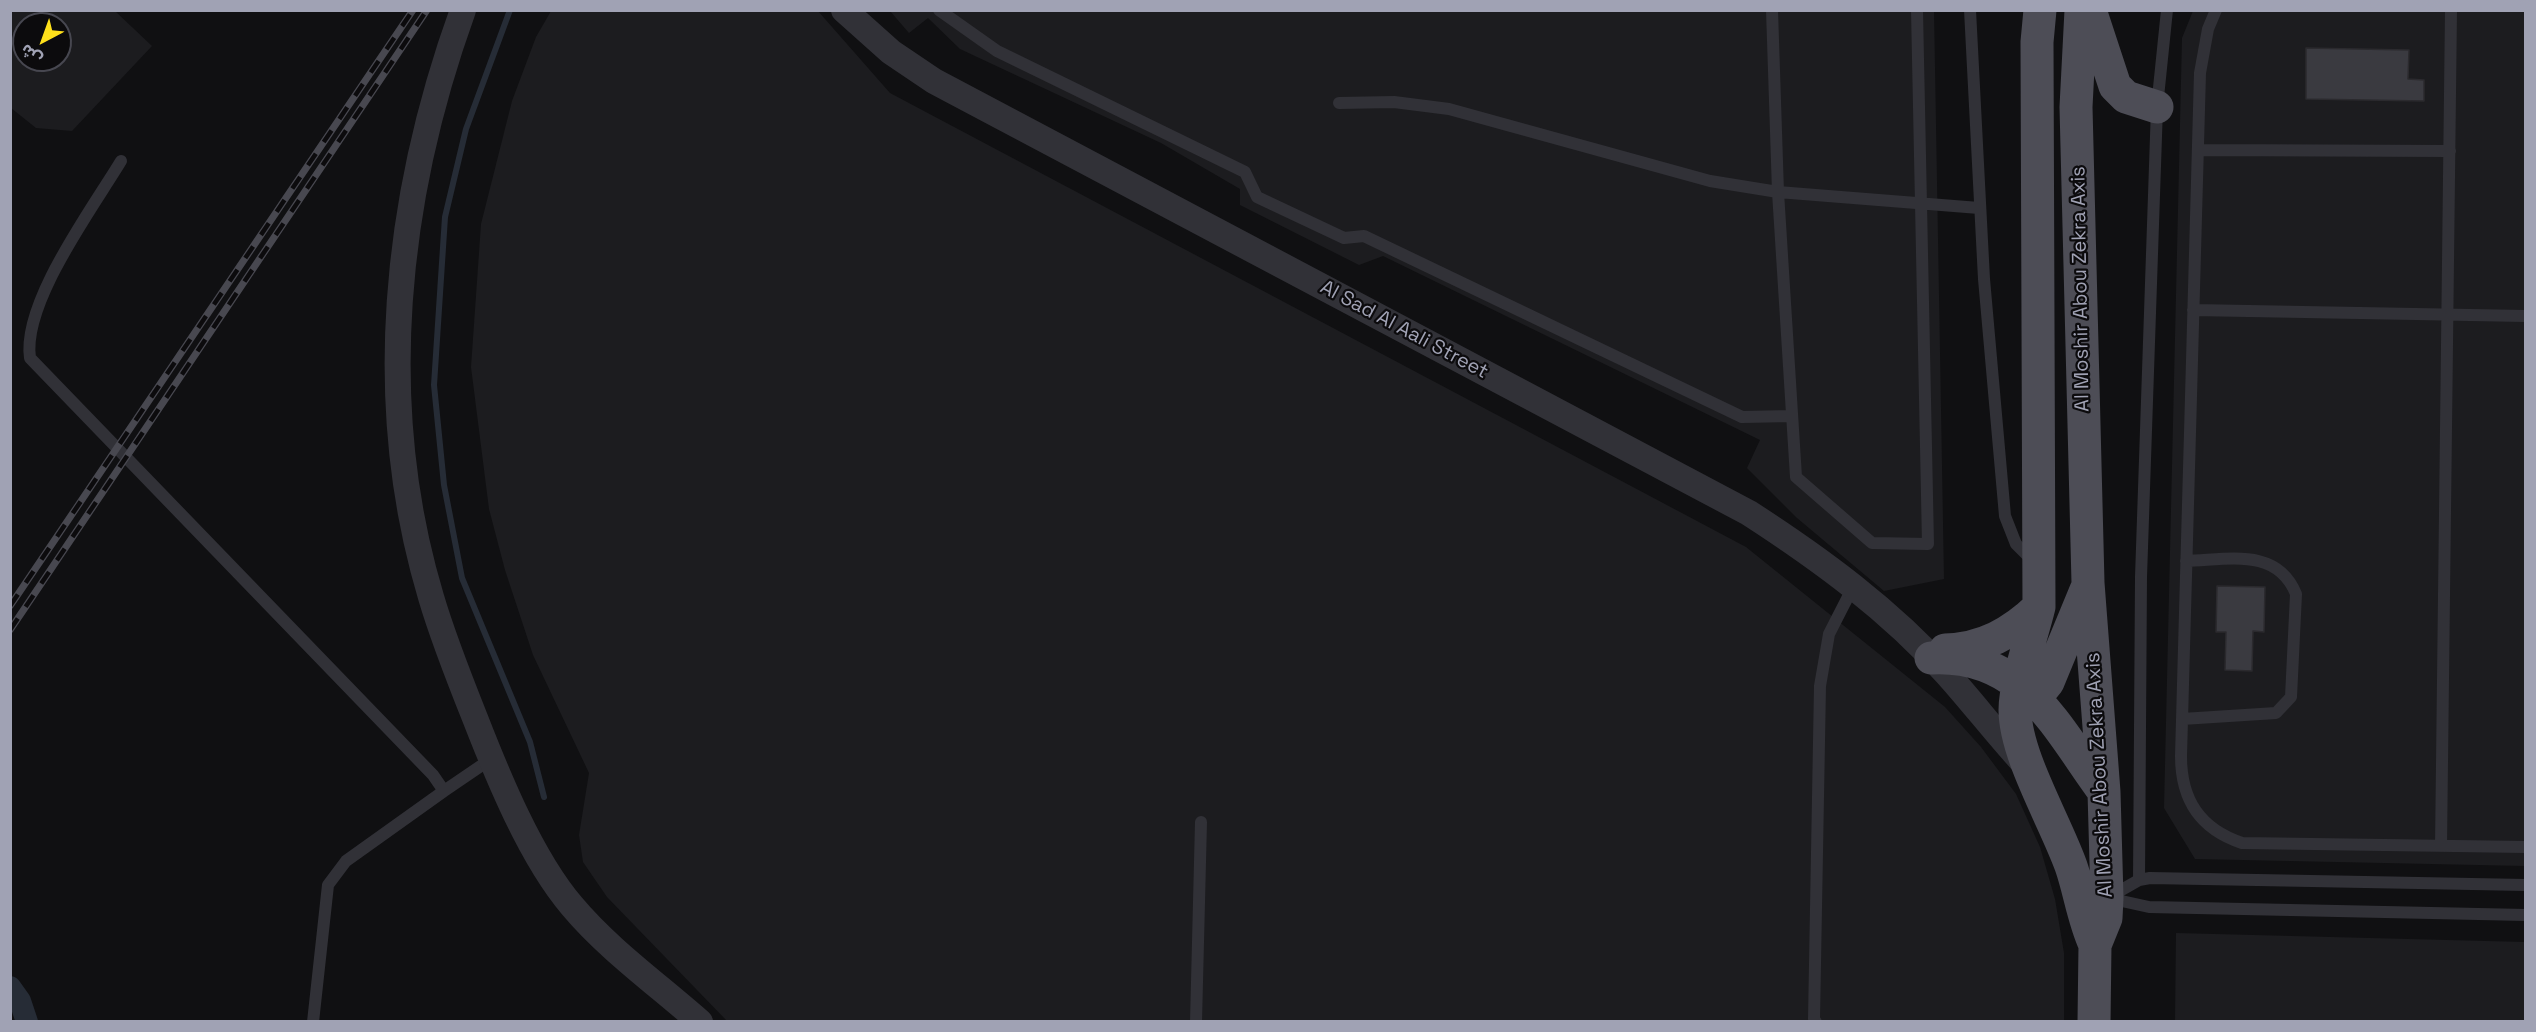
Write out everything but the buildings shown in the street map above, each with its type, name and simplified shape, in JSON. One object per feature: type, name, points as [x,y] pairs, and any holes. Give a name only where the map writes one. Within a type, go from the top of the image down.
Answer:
[{"type":"main road","name":"Al Moshir Abou Zekra Axis","points":[[2040,10],[2037,42],[2039,607],[2023,696],[2019,740],[2072,868],[2085,921],[2095,945]]},
{"type":"main road","name":"Al Moshir Abou Zekra Axis","points":[[2081,10],[2076,107],[2088,583],[2104,792],[2107,898],[2106,918],[2095,945]]},
{"type":"main road","points":[[2090,10],[2115,86],[2126,96],[2157,107]]},
{"type":"main road","points":[[2023,696],[2048,682],[2088,583]]},
{"type":"main road","points":[[1933,659],[1982,645],[2014,629],[2039,607]]},
{"type":"main road","points":[[1933,659],[1978,662],[2023,696],[2104,792]]},
{"type":"main road","points":[[2094,1022],[2095,945]]},
{"type":"street","points":[[463,10],[435,97],[412,199],[403,256],[397,370],[406,484],[416,540],[448,650],[491,759],[535,849],[571,905],[594,930],[700,1022]]},
{"type":"street","name":"Al Sad Al Aali Street","points":[[844,10],[891,52],[934,81],[1749,513],[1853,587],[1933,659],[2033,774]]},
{"type":"lane","points":[[939,10],[997,51],[1245,172],[1257,197],[1344,238],[1364,236],[1742,417],[1792,416]]},
{"type":"lane","points":[[1772,10],[1778,192],[1796,477],[1872,543],[1928,544],[1917,10]]},
{"type":"lane","points":[[1970,10],[1979,208],[2005,516],[2016,544],[2040,566]]},
{"type":"lane","points":[[2139,880],[2141,577],[2157,107],[2167,10]]},
{"type":"lane","points":[[2216,10],[2206,39],[2200,72],[2182,718],[2181,772],[2184,791],[2194,808],[2223,836],[2242,843],[2526,847]]},
{"type":"lane","points":[[2441,846],[2451,10]]},
{"type":"lane","points":[[1339,104],[1394,102],[1449,109],[1710,181],[1778,192],[1979,208]]},
{"type":"lane","points":[[2198,150],[2450,151]]},
{"type":"lane","points":[[121,161],[48,282],[28,342],[30,358],[174,504],[433,775],[444,791]]},
{"type":"lane","points":[[2193,310],[2526,316]]},
{"type":"lane","points":[[2182,718],[2276,713],[2286,706],[2291,697],[2296,594],[2290,579],[2275,565],[2256,559],[2186,561]]},
{"type":"lane","points":[[1815,1021],[1820,686],[1829,634],[1853,587]]},
{"type":"lane","points":[[313,1022],[328,885],[346,861],[491,759]]},
{"type":"lane","points":[[1196,1022],[1201,822]]},
{"type":"lane","points":[[2107,898],[2139,880],[2150,878],[2526,885]]},
{"type":"lane","points":[[2107,898],[2149,907],[2526,915]]},
{"type":"shaded area","points":[[10,11],[115,11],[152,46],[72,131],[36,128],[11,108]]},
{"type":"shaded area","points":[[551,11],[818,11],[890,93],[1746,547],[1945,707],[1981,747],[2016,794],[2040,847],[2055,899],[2064,953],[2064,1021],[727,1021],[607,897],[583,862],[579,835],[589,773],[533,655],[505,570],[489,509],[471,367],[481,224],[512,101],[536,37]]},
{"type":"shaded area","points":[[890,11],[1934,11],[1944,579],[1884,591],[1797,518],[1747,468],[1760,440],[1383,256],[1359,265],[1240,205],[1240,189],[1161,143],[960,49],[928,18],[909,33]]},
{"type":"shaded area","points":[[2193,11],[2525,11],[2525,866],[2195,859],[2164,808],[2182,38]]},
{"type":"shaded area","points":[[2176,933],[2525,942],[2525,1021],[2175,1021]]},
{"type":"waterway","points":[[510,10],[466,129],[445,217],[434,385],[444,485],[462,578],[530,742],[544,797]]},
{"type":"waterway","points":[[10,987],[20,1001],[27,1022]]},
{"type":"railway","points":[[10,606],[413,10]]},
{"type":"railway","points":[[10,630],[427,10]]}]
